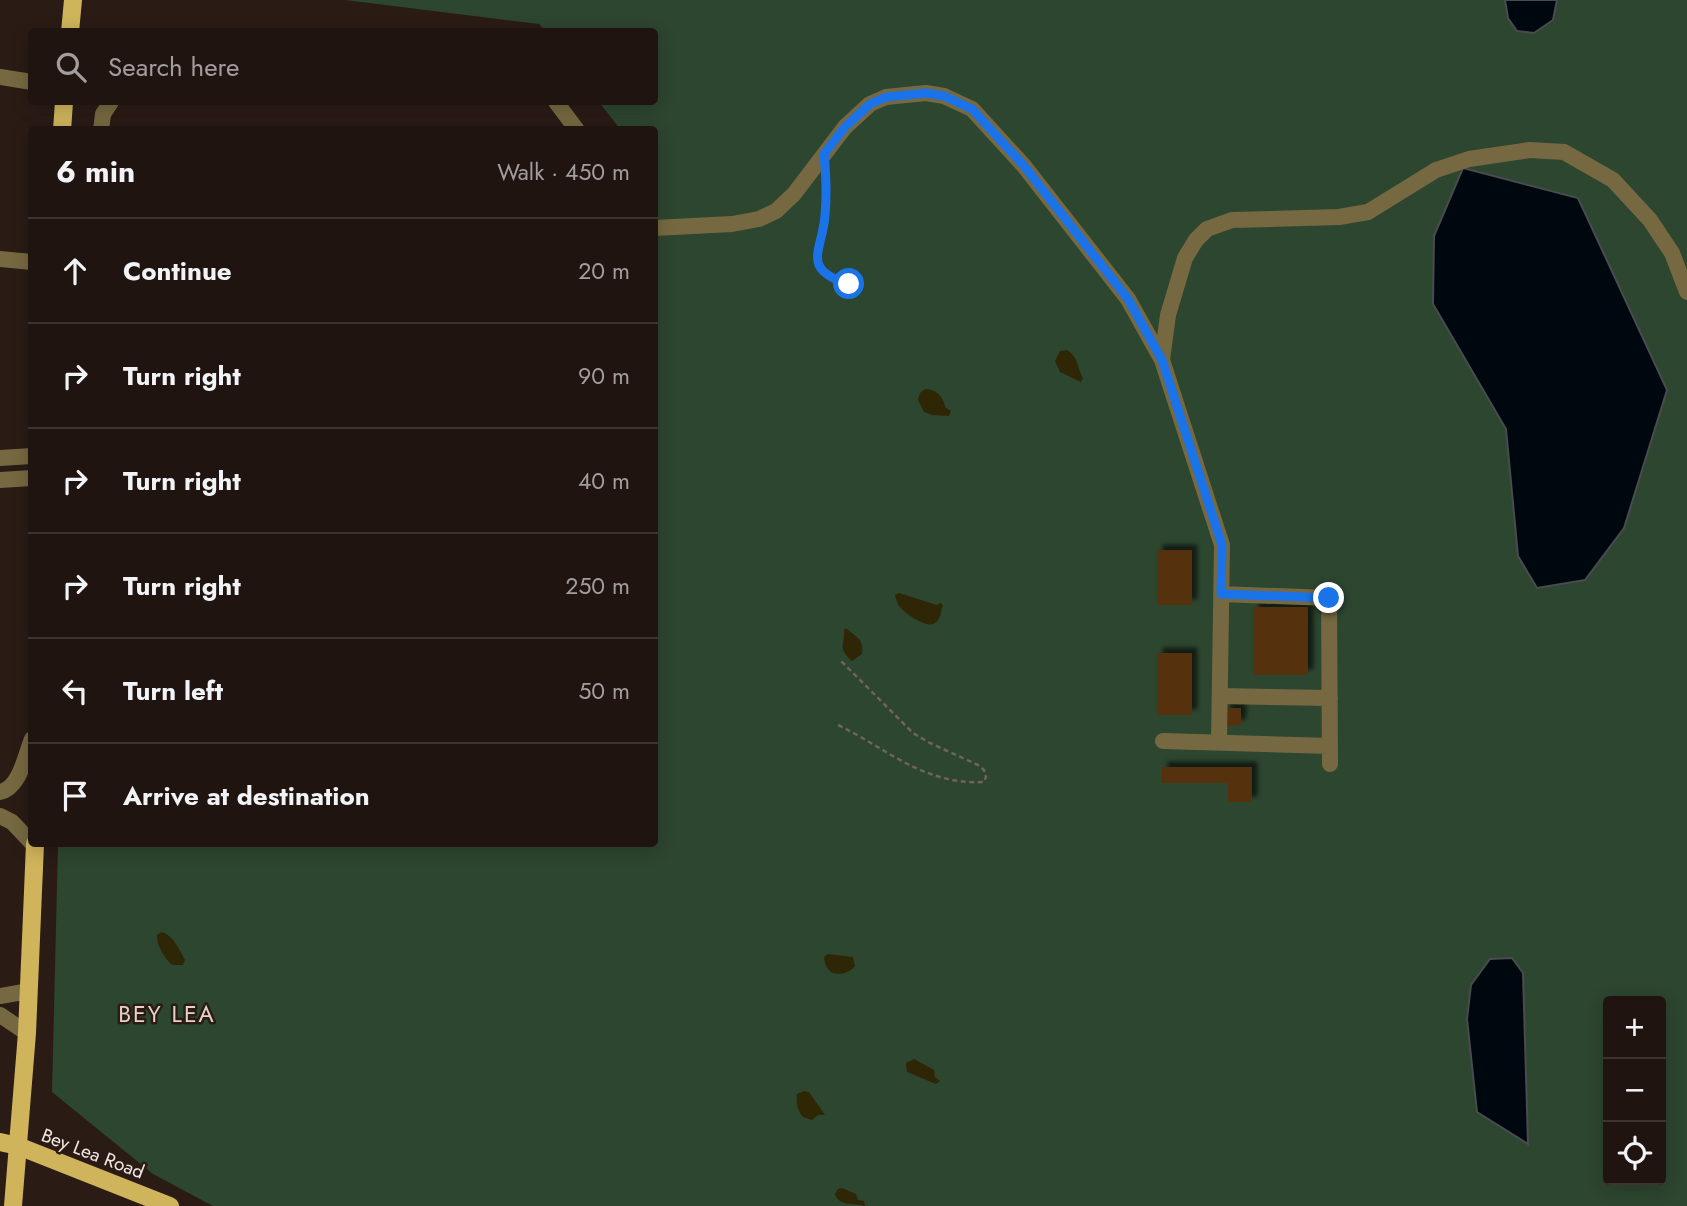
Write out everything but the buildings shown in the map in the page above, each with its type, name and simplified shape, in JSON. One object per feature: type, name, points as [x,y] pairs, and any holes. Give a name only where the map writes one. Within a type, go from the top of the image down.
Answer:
[{"type":"main road","points":[[71,28],[73,0]]},
{"type":"main road","points":[[62,126],[64,105]]},
{"type":"main road","points":[[13,1206],[27,1033],[33,847]]},
{"type":"main road","name":"Bey Lea Road","points":[[0,1142],[18,1146],[170,1206]]},
{"type":"street","points":[[0,77],[28,81]]},
{"type":"street","points":[[658,228],[732,224],[759,219],[776,211],[794,194],[853,119],[870,104],[886,97],[926,93],[944,96],[972,109],[1024,166],[1128,299],[1162,360],[1222,545],[1219,742]]},
{"type":"street","points":[[102,126],[103,114],[109,105]]},
{"type":"street","points":[[558,105],[574,126]]},
{"type":"street","points":[[1162,360],[1168,315],[1185,258],[1196,240],[1207,229],[1232,220],[1339,217],[1368,212],[1436,170],[1469,159],[1530,150],[1564,152],[1613,180],[1650,219],[1672,253],[1687,292]]},
{"type":"street","points":[[0,259],[28,262]]},
{"type":"street","points":[[1139,319],[1168,315]]},
{"type":"street","points":[[0,458],[28,456]]},
{"type":"street","points":[[0,480],[28,478]]},
{"type":"street","points":[[1221,594],[1329,598],[1330,764]]},
{"type":"street","points":[[1220,696],[1330,698]]},
{"type":"street","points":[[1163,741],[1330,746]]},
{"type":"street","points":[[0,792],[17,779],[28,750]]},
{"type":"street","points":[[0,816],[12,822],[28,839]]},
{"type":"street","points":[[0,996],[29,991]]},
{"type":"street","points":[[0,1015],[27,1033]]},
{"type":"path","points":[[824,154],[825,219],[816,257],[821,269],[829,276],[849,284]]},
{"type":"path","points":[[838,725],[898,761],[952,781],[984,782],[986,777],[984,770],[978,765],[913,733],[839,659]]},
{"type":"green space","points":[[345,0],[1687,0],[1687,1206],[213,1206],[153,1174],[52,1092],[58,847],[658,847],[658,126],[618,126],[601,105],[658,105],[658,28],[542,28],[539,24]]},
{"type":"sand","points":[[1067,350],[1076,360],[1083,378],[1081,382],[1060,372],[1055,361],[1060,351]]},
{"type":"sand","points":[[925,389],[933,390],[941,397],[945,407],[951,411],[949,416],[924,412],[918,400]]},
{"type":"sand","points":[[899,593],[943,605],[938,620],[929,624],[910,616],[899,605],[895,595]]},
{"type":"sand","points":[[844,629],[857,637],[862,645],[862,654],[852,661],[843,649]]},
{"type":"sand","points":[[161,932],[169,936],[178,947],[185,960],[183,965],[172,965],[164,955],[157,939]]},
{"type":"sand","points":[[828,954],[853,957],[855,966],[838,974],[831,972],[824,957]]},
{"type":"sand","points":[[914,1059],[934,1070],[935,1077],[940,1081],[936,1084],[907,1072],[906,1063]]},
{"type":"sand","points":[[809,1092],[825,1115],[818,1115],[812,1120],[803,1117],[798,1109],[797,1094]]},
{"type":"sand","points":[[842,1188],[856,1194],[858,1200],[864,1201],[865,1206],[839,1201],[835,1194]]},
{"type":"shaded area","points":[[1505,0],[1557,0],[1553,20],[1534,33],[1517,31],[1508,18]]},
{"type":"shaded area","points":[[1463,168],[1578,198],[1667,390],[1624,528],[1585,580],[1537,588],[1518,556],[1506,429],[1433,304],[1434,236]]},
{"type":"shaded area","points":[[1512,958],[1523,973],[1528,1144],[1477,1112],[1467,1019],[1471,985],[1490,959]]},
{"type":"district","name":"BEY LEA","points":[[167,1014]]},
{"type":"route","points":[[849,284],[829,276],[821,269],[816,257],[825,219],[824,154],[845,127],[870,104],[886,97],[926,93],[944,96],[972,109],[1024,166],[1128,299],[1162,360],[1222,545],[1221,594],[1329,598]]}]
